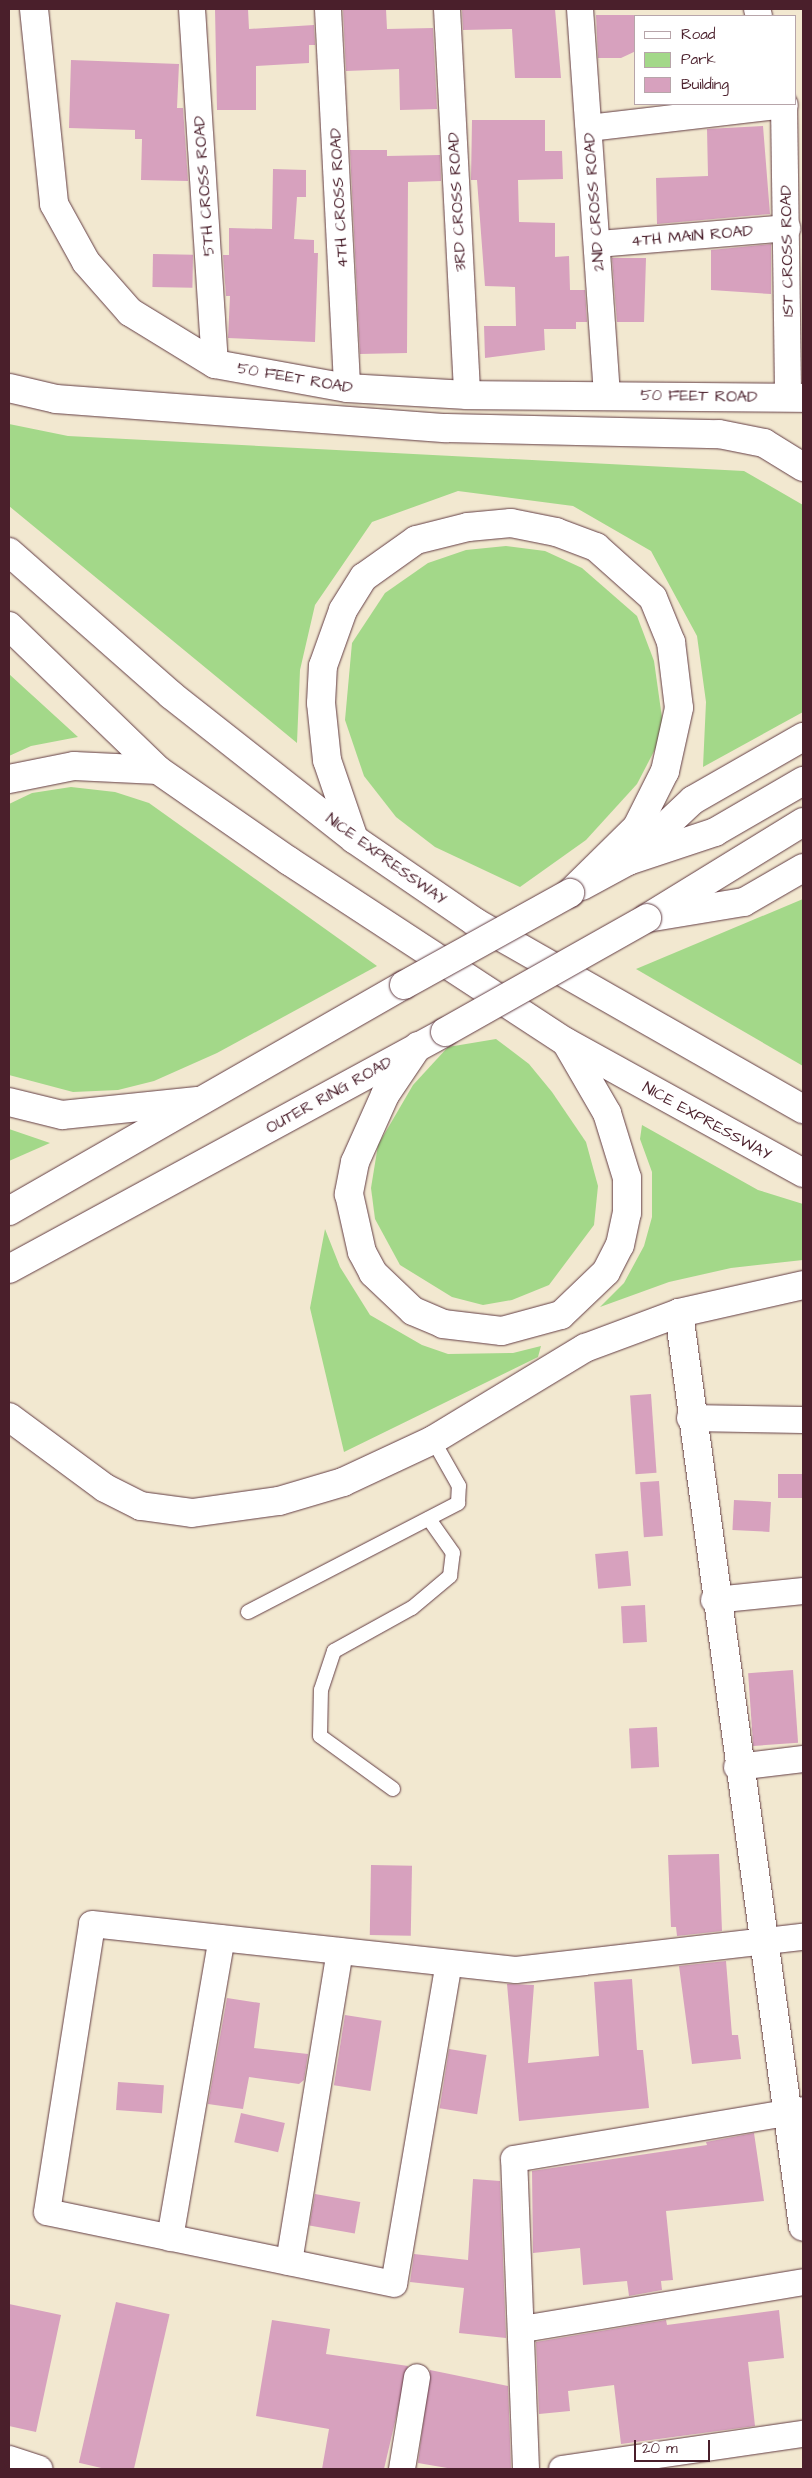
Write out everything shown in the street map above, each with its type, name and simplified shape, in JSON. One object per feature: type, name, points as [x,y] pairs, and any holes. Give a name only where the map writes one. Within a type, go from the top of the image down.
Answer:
[{"type":"main road","name":"50 FEET ROAD","points":[[34,9],[54,204],[86,262],[130,312],[215,364],[347,388],[467,395],[796,398]]},
{"type":"main road","points":[[9,388],[56,399],[437,427],[719,434],[764,443],[803,467]]},
{"type":"main road","points":[[354,839],[327,760],[321,704],[330,639],[364,577],[416,540],[468,526],[511,524],[556,532],[596,547],[653,598],[671,642],[679,708],[665,771],[637,827],[570,893]]},
{"type":"main road","name":"NICE EXPRESSWAY","points":[[9,552],[171,695],[354,839],[475,922],[801,1106]]},
{"type":"main road","name":"NICE EXPRESSWAY","points":[[9,626],[158,770],[566,1042],[803,1173]]},
{"type":"main road","points":[[628,861],[693,800],[803,737]]},
{"type":"main road","points":[[9,779],[74,766],[158,770]]},
{"type":"main road","points":[[9,1211],[197,1101],[628,861],[716,832],[797,785]]},
{"type":"main road","name":"OUTER RING ROAD","points":[[9,1269],[445,1032],[647,918],[803,822]]},
{"type":"main road","points":[[647,918],[744,902],[803,868]]},
{"type":"main road","points":[[418,1046],[381,1102],[355,1162],[349,1194],[362,1252],[373,1273],[413,1311],[478,1331],[535,1324],[568,1309],[606,1272],[620,1245],[627,1213],[627,1178],[607,1112],[566,1042]]},
{"type":"main road","points":[[9,1102],[62,1115],[197,1101]]},
{"type":"main road","points":[[9,1417],[105,1488],[141,1506],[167,1512],[279,1501],[343,1482],[434,1440],[585,1348],[679,1313],[803,1285]]},
{"type":"main road","points":[[568,1309],[585,1348]]},
{"type":"main road","points":[[679,1313],[690,1418],[761,1943],[796,2111],[803,2227]]},
{"type":"street","name":"5TH CROSS ROAD","points":[[192,9],[215,364]]},
{"type":"street","name":"4TH CROSS ROAD","points":[[328,9],[347,388]]},
{"type":"street","name":"3RD CROSS ROAD","points":[[447,9],[467,395]]},
{"type":"street","name":"2ND CROSS ROAD","points":[[580,9],[598,244],[607,395]]},
{"type":"street","points":[[589,128],[784,105]]},
{"type":"street","name":"1ST CROSS ROAD","points":[[784,105],[787,228],[796,398]]},
{"type":"street","name":"4TH MAIN ROAD","points":[[598,244],[787,228]]},
{"type":"street","points":[[690,1418],[803,1420]]},
{"type":"street","points":[[714,1600],[803,1591]]},
{"type":"street","points":[[737,1767],[803,1759]]},
{"type":"street","points":[[447,1974],[394,2284],[47,2212],[92,1924],[516,1970],[803,1937]]},
{"type":"street","points":[[170,2238],[222,1938]]},
{"type":"street","points":[[289,2262],[340,1951]]},
{"type":"street","points":[[526,2469],[523,2329],[514,2158],[796,2111]]},
{"type":"street","points":[[523,2329],[803,2282]]},
{"type":"street","points":[[402,2469],[417,2377]]},
{"type":"street","points":[[562,2469],[803,2434]]},
{"type":"street","points":[[9,2459],[39,2469]]},
{"type":"lane","points":[[248,1612],[458,1503],[459,1486],[434,1440]]},
{"type":"lane","points":[[393,1789],[320,1736],[321,1690],[334,1651],[412,1608],[450,1576],[453,1553],[429,1519]]},
{"type":"green space","points":[[9,424],[68,436],[744,471],[803,505],[803,712],[703,767],[706,702],[697,636],[651,551],[573,506],[458,491],[372,522],[315,605],[300,670],[297,743],[9,506]]},
{"type":"green space","points":[[506,546],[545,551],[582,568],[637,616],[654,661],[664,732],[637,784],[586,840],[520,887],[435,847],[396,817],[364,776],[345,720],[352,643],[385,593],[428,563],[466,550]]},
{"type":"green space","points":[[9,674],[78,737],[31,746],[9,756]]},
{"type":"green space","points":[[71,787],[115,792],[149,803],[377,966],[217,1053],[154,1081],[118,1090],[73,1092],[9,1075],[9,804],[32,793]]},
{"type":"green space","points":[[803,899],[803,1066],[636,969]]},
{"type":"green space","points":[[496,1039],[529,1064],[552,1092],[586,1142],[598,1186],[594,1225],[549,1285],[512,1300],[483,1305],[452,1297],[400,1265],[375,1219],[371,1188],[378,1145],[413,1085],[448,1047]]},
{"type":"green space","points":[[642,1125],[758,1190],[803,1204],[803,1260],[731,1268],[669,1282],[600,1307],[624,1283],[644,1246],[652,1217],[652,1172],[640,1139]]},
{"type":"green space","points":[[9,1129],[50,1143],[9,1161]]},
{"type":"green space","points":[[325,1229],[340,1267],[370,1315],[422,1345],[448,1354],[513,1353],[541,1346],[538,1357],[344,1452],[310,1308]]},
{"type":"building","points":[[215,9],[248,9],[249,29],[314,25],[315,45],[309,45],[309,63],[256,66],[256,110],[217,110]]},
{"type":"building","points":[[343,9],[386,9],[387,29],[433,28],[437,109],[400,110],[399,69],[346,71]]},
{"type":"building","points":[[462,9],[555,9],[561,78],[515,78],[512,29],[463,30]]},
{"type":"building","points":[[596,15],[634,15],[634,52],[621,58],[598,58]]},
{"type":"building","points":[[71,60],[179,64],[177,108],[183,108],[188,181],[141,180],[142,139],[135,139],[135,130],[69,128]]},
{"type":"building","points":[[472,120],[545,120],[545,151],[562,151],[563,179],[518,180],[519,222],[555,223],[555,257],[569,256],[570,290],[585,290],[587,322],[576,322],[576,329],[544,329],[545,350],[485,358],[484,326],[516,326],[515,287],[485,286],[477,180],[471,180]]},
{"type":"building","points":[[763,126],[770,214],[657,224],[656,178],[708,176],[707,129]]},
{"type":"building","points":[[350,150],[387,150],[387,156],[440,155],[441,181],[408,182],[407,353],[360,354]]},
{"type":"building","points":[[273,169],[306,170],[306,197],[297,197],[294,239],[314,240],[314,253],[318,253],[315,342],[228,338],[230,296],[226,296],[223,255],[229,255],[229,228],[272,229]]},
{"type":"building","points":[[771,244],[771,294],[711,290],[711,250]]},
{"type":"building","points":[[153,254],[193,255],[192,288],[152,287]]},
{"type":"building","points":[[612,258],[646,258],[644,322],[617,322]]},
{"type":"building","points":[[651,1394],[657,1473],[636,1474],[630,1395]]},
{"type":"building","points":[[778,1474],[803,1474],[803,1498],[778,1498]]},
{"type":"building","points":[[659,1481],[663,1536],[644,1537],[640,1482]]},
{"type":"building","points":[[734,1500],[771,1502],[769,1532],[732,1530]]},
{"type":"building","points":[[628,1551],[631,1586],[598,1589],[595,1554]]},
{"type":"building","points":[[645,1605],[647,1642],[623,1643],[621,1606]]},
{"type":"building","points":[[793,1670],[798,1743],[753,1746],[748,1673]]},
{"type":"building","points":[[657,1727],[659,1767],[631,1768],[629,1728]]},
{"type":"building","points":[[719,1854],[722,1931],[677,1936],[676,1927],[671,1927],[668,1855]]},
{"type":"building","points":[[371,1865],[412,1866],[411,1936],[370,1935]]},
{"type":"building","points":[[726,1961],[732,2035],[738,2035],[741,2059],[692,2064],[679,1966]]},
{"type":"building","points":[[632,1979],[637,2050],[643,2050],[649,2108],[519,2121],[507,1984],[534,1985],[528,2063],[599,2056],[594,1982]]},
{"type":"building","points":[[227,1998],[260,2003],[254,2048],[308,2054],[304,2080],[299,2084],[249,2077],[243,2109],[208,2104]]},
{"type":"building","points":[[345,2015],[382,2021],[370,2091],[334,2085]]},
{"type":"building","points":[[449,2049],[487,2055],[477,2114],[440,2108]]},
{"type":"building","points":[[118,2082],[164,2085],[162,2113],[116,2110]]},
{"type":"building","points":[[241,2113],[285,2123],[278,2152],[234,2142]]},
{"type":"building","points":[[754,2133],[764,2201],[666,2211],[673,2280],[661,2281],[662,2290],[629,2296],[627,2281],[583,2285],[580,2248],[533,2253],[532,2171],[707,2145],[706,2142]]},
{"type":"building","points":[[473,2179],[500,2181],[506,2338],[459,2333],[464,2288],[410,2282],[414,2254],[468,2260]]},
{"type":"building","points":[[315,2194],[360,2202],[355,2234],[309,2226]]},
{"type":"building","points":[[116,2302],[170,2314],[134,2469],[106,2469],[79,2463]]},
{"type":"building","points":[[9,2304],[61,2315],[36,2432],[9,2426]]},
{"type":"building","points":[[779,2310],[784,2358],[748,2362],[755,2426],[621,2444],[614,2385],[568,2391],[570,2411],[539,2414],[536,2342],[666,2320],[667,2325]]},
{"type":"building","points":[[272,2320],[330,2329],[326,2354],[408,2366],[384,2469],[322,2469],[329,2429],[256,2416]]},
{"type":"building","points":[[430,2370],[508,2386],[511,2469],[453,2469],[418,2463]]}]
